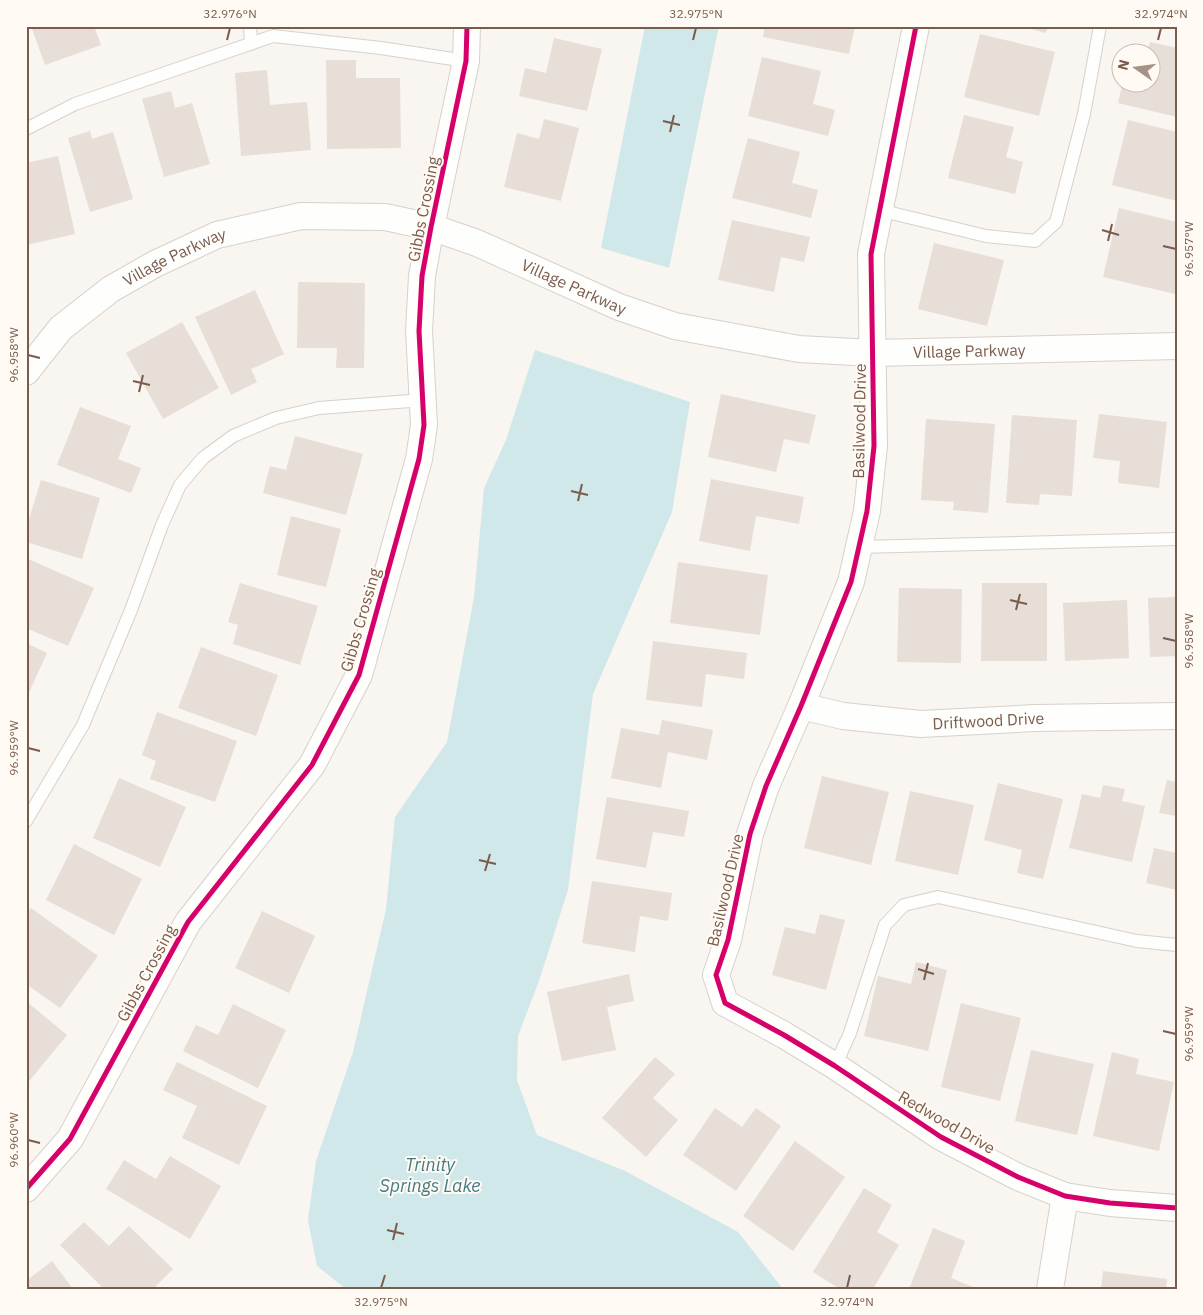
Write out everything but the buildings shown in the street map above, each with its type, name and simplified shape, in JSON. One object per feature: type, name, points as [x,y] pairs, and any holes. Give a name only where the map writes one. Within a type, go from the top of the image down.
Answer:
[{"type":"street","name":"Gibbs Crossing","points":[[26,1189],[70,1140],[188,922],[312,765],[359,675],[419,459],[424,425],[420,322],[422,276],[466,61],[467,26]]},
{"type":"street","name":"Basilwood Drive","points":[[725,1004],[716,975],[728,940],[750,834],[766,786],[801,706],[851,582],[867,511],[874,446],[871,254],[916,26]]},
{"type":"street","name":"Village Parkway","points":[[26,372],[61,328],[111,289],[155,264],[217,235],[301,216],[385,217],[431,227],[477,243],[619,307],[675,326],[798,349],[873,352],[1177,346]]},
{"type":"street","name":"Driftwood Drive","points":[[801,706],[843,716],[922,724],[1035,718],[1177,716]]},
{"type":"street","name":"Redwood Drive","points":[[725,1004],[784,1035],[835,1066],[941,1137],[1018,1177],[1065,1196],[1110,1203],[1177,1208]]},
{"type":"street","points":[[1050,1289],[1065,1196]]},
{"type":"lane","points":[[250,26],[251,44]]},
{"type":"lane","points":[[879,210],[986,236],[1035,241],[1056,222],[1084,114],[1100,26]]},
{"type":"lane","points":[[26,129],[75,104],[273,36],[381,48],[466,61]]},
{"type":"lane","points":[[26,821],[83,725],[180,485],[203,458],[233,436],[276,418],[318,408],[423,400]]},
{"type":"lane","points":[[859,547],[1177,539]]},
{"type":"lane","points":[[835,1066],[850,1033],[886,925],[904,905],[938,896],[1137,941],[1177,945]]},
{"type":"water","points":[[645,26],[719,26],[669,268],[601,248]]},
{"type":"water","name":"Trinity Springs Lake","points":[[535,350],[690,402],[672,512],[593,694],[568,890],[539,981],[518,1036],[517,1080],[537,1135],[625,1171],[738,1232],[783,1289],[346,1289],[317,1266],[308,1220],[316,1161],[353,1052],[386,909],[395,817],[447,742],[474,597],[484,488],[506,440]]},
{"type":"cycle path","points":[[26,1189],[70,1139],[188,922],[312,765],[359,675],[419,459],[424,425],[419,331],[422,276],[466,61],[467,26]]},
{"type":"cycle path","points":[[916,26],[871,254],[874,446],[867,511],[851,582],[801,706],[766,786],[750,834],[728,940],[716,975],[725,1003],[784,1035],[835,1066],[941,1137],[1018,1177],[1065,1196],[1110,1203],[1177,1208]]}]
